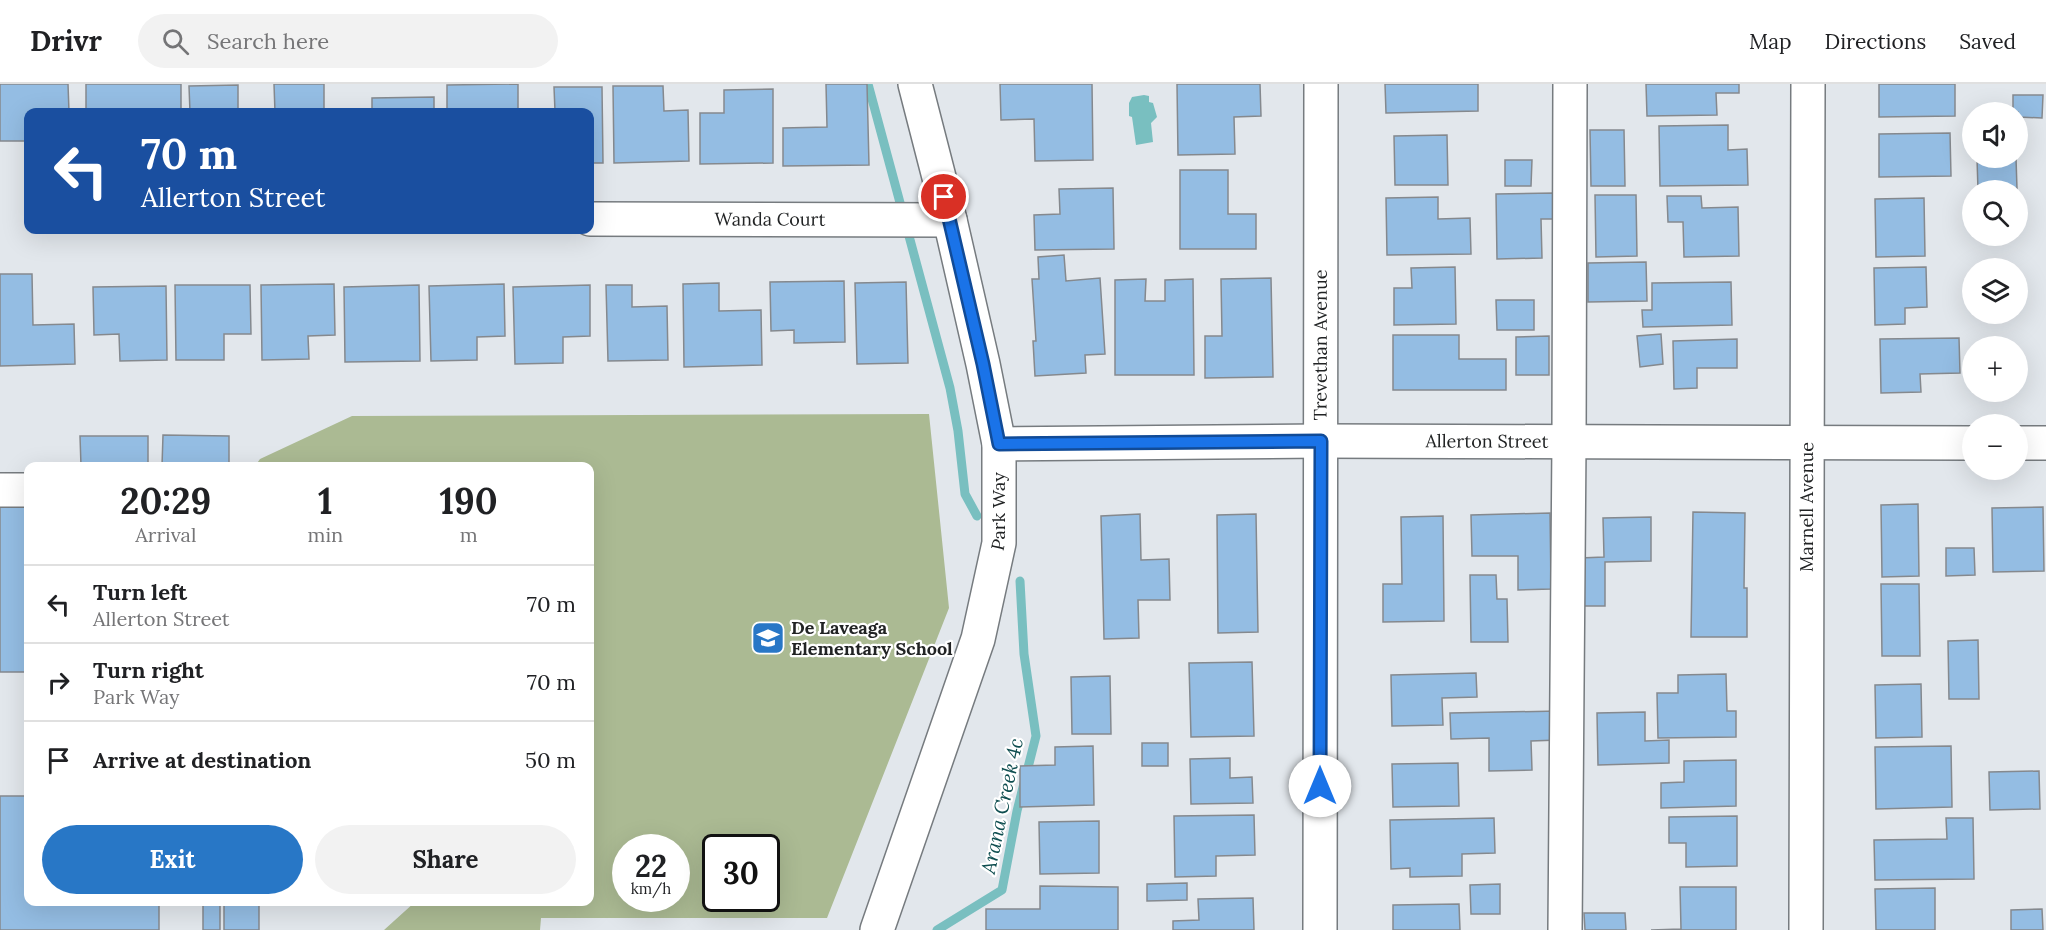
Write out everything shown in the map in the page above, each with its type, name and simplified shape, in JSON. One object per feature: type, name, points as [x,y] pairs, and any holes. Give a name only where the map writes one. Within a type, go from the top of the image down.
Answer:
[{"type":"street","name":"Park Way","points":[[878,930],[978,639],[999,543],[999,444],[950,220],[915,84]]},
{"type":"street","name":"Trevethan Avenue","points":[[1320,930],[1321,84]]},
{"type":"street","points":[[1565,930],[1570,84]]},
{"type":"street","name":"Marnell Avenue","points":[[1806,930],[1808,84]]},
{"type":"street","name":"Wanda Court","points":[[594,219],[950,220]]},
{"type":"street","name":"Allerton Street","points":[[999,444],[1321,441],[1962,443]]},
{"type":"street","points":[[2028,443],[2046,443]]},
{"type":"street","points":[[0,490],[24,490]]},
{"type":"green space","name":"De Laveaga Elementary School","points":[[929,414],[949,608],[827,918],[541,918],[540,930],[384,930],[411,906],[594,906],[594,462],[258,462],[352,416]]},
{"type":"water","points":[[1149,96],[1149,102],[1153,103],[1157,117],[1151,123],[1153,142],[1136,145],[1132,117],[1129,116],[1129,103],[1132,97]]},
{"type":"building","points":[[0,84],[68,84],[69,108],[24,108],[24,141],[0,141]]},
{"type":"building","points":[[86,84],[181,84],[181,108],[86,108]]},
{"type":"building","points":[[274,84],[324,84],[324,108],[275,108]]},
{"type":"building","points":[[518,84],[518,108],[447,108],[447,85]]},
{"type":"building","points":[[826,84],[867,84],[869,165],[783,166],[783,128],[827,127]]},
{"type":"building","points":[[1000,84],[1092,84],[1093,160],[1035,161],[1034,119],[1001,120]]},
{"type":"building","points":[[1177,84],[1260,84],[1261,116],[1234,117],[1235,154],[1178,155]]},
{"type":"building","points":[[1385,84],[1478,84],[1478,111],[1386,113]]},
{"type":"building","points":[[1646,84],[1739,84],[1739,93],[1716,93],[1717,115],[1647,116]]},
{"type":"building","points":[[1879,84],[1955,84],[1955,116],[1879,117]]},
{"type":"building","points":[[238,85],[238,108],[190,108],[189,86]]},
{"type":"building","points":[[613,86],[663,86],[664,111],[688,110],[689,161],[614,163]]},
{"type":"building","points":[[554,87],[602,87],[603,163],[594,163],[594,108],[555,108]]},
{"type":"building","points":[[773,89],[773,163],[700,164],[700,113],[724,113],[724,90]]},
{"type":"building","points":[[2013,95],[2043,95],[2042,118],[2028,117],[2028,102],[2013,102]]},
{"type":"building","points":[[434,97],[434,108],[372,108],[372,98]]},
{"type":"building","points":[[1728,125],[1728,150],[1747,149],[1748,185],[1660,186],[1659,126]]},
{"type":"building","points":[[1590,130],[1624,130],[1625,186],[1591,186]]},
{"type":"building","points":[[1950,133],[1951,176],[1879,177],[1879,134]]},
{"type":"building","points":[[1447,135],[1448,185],[1395,185],[1394,136]]},
{"type":"building","points":[[1505,160],[1532,160],[1531,186],[1505,186]]},
{"type":"building","points":[[1977,168],[2016,168],[2017,180],[1978,180]]},
{"type":"building","points":[[1180,170],[1228,170],[1228,214],[1256,214],[1256,249],[1180,249]]},
{"type":"building","points":[[1113,188],[1114,249],[1035,250],[1034,215],[1060,214],[1059,189]]},
{"type":"building","points":[[1554,193],[1555,219],[1541,219],[1542,258],[1497,259],[1496,194]]},
{"type":"building","points":[[1595,195],[1636,195],[1637,256],[1596,257]]},
{"type":"building","points":[[1667,196],[1701,196],[1702,208],[1738,207],[1739,256],[1684,257],[1683,222],[1668,222]]},
{"type":"building","points":[[1438,197],[1438,219],[1470,218],[1471,254],[1387,255],[1386,198]]},
{"type":"building","points":[[1924,198],[1925,256],[1876,257],[1875,199]]},
{"type":"building","points":[[1064,255],[1066,281],[1100,278],[1105,354],[1085,355],[1086,373],[1035,376],[1033,341],[1036,341],[1032,279],[1039,279],[1038,257]]},
{"type":"building","points":[[1646,262],[1647,301],[1588,302],[1588,263]]},
{"type":"building","points":[[1455,267],[1456,324],[1394,325],[1394,288],[1412,288],[1411,268]]},
{"type":"building","points":[[1926,267],[1927,307],[1905,308],[1905,324],[1875,325],[1874,268]]},
{"type":"building","points":[[0,274],[32,274],[33,325],[74,324],[75,364],[0,366]]},
{"type":"building","points":[[1271,278],[1273,377],[1205,378],[1205,336],[1222,336],[1221,279]]},
{"type":"building","points":[[1146,279],[1145,301],[1165,301],[1165,280],[1193,279],[1194,375],[1115,375],[1115,280]]},
{"type":"building","points":[[844,281],[845,342],[794,343],[794,330],[771,331],[770,282]]},
{"type":"building","points":[[906,282],[908,363],[857,364],[855,283]]},
{"type":"building","points":[[1731,282],[1732,325],[1643,327],[1642,310],[1652,310],[1652,283]]},
{"type":"building","points":[[719,283],[719,311],[761,310],[762,365],[684,367],[683,284]]},
{"type":"building","points":[[334,284],[335,335],[308,336],[309,359],[262,360],[261,285]]},
{"type":"building","points":[[504,284],[505,336],[477,337],[477,360],[431,361],[429,286]]},
{"type":"building","points":[[175,285],[250,285],[251,334],[224,334],[224,360],[176,360]]},
{"type":"building","points":[[419,285],[420,361],[345,362],[344,287]]},
{"type":"building","points":[[590,285],[590,336],[563,337],[563,363],[515,364],[513,287]]},
{"type":"building","points":[[606,285],[632,285],[632,307],[667,306],[668,360],[608,361]]},
{"type":"building","points":[[166,286],[167,360],[120,361],[119,334],[94,335],[93,287]]},
{"type":"building","points":[[1496,300],[1534,300],[1534,330],[1497,330]]},
{"type":"building","points":[[1661,334],[1663,364],[1640,367],[1637,336]]},
{"type":"building","points":[[1393,335],[1459,335],[1459,359],[1506,359],[1506,390],[1393,390]]},
{"type":"building","points":[[1549,336],[1549,375],[1516,375],[1516,337]]},
{"type":"building","points":[[1959,338],[1960,373],[1920,374],[1921,392],[1881,393],[1880,339]]},
{"type":"building","points":[[1737,339],[1737,368],[1697,368],[1697,388],[1674,389],[1673,341]]},
{"type":"building","points":[[163,435],[229,436],[229,462],[162,462]]},
{"type":"building","points":[[80,436],[148,436],[148,462],[81,462]]},
{"type":"building","points":[[0,502],[24,502],[24,672],[0,672]]},
{"type":"building","points":[[1918,504],[1919,576],[1882,577],[1881,505]]},
{"type":"building","points":[[2043,507],[2044,571],[1993,572],[1992,508]]},
{"type":"building","points":[[1693,512],[1745,513],[1744,588],[1747,588],[1747,637],[1691,637]]},
{"type":"building","points":[[1550,513],[1551,589],[1518,590],[1518,556],[1472,556],[1471,515]]},
{"type":"building","points":[[1140,514],[1141,560],[1169,559],[1170,600],[1138,600],[1139,638],[1104,639],[1101,516]]},
{"type":"building","points":[[1256,514],[1258,632],[1218,633],[1217,515]]},
{"type":"building","points":[[1443,516],[1444,621],[1383,622],[1383,584],[1402,584],[1401,517]]},
{"type":"building","points":[[1651,517],[1651,561],[1605,562],[1605,606],[1581,606],[1580,558],[1604,557],[1603,518]]},
{"type":"building","points":[[1946,548],[1974,548],[1975,575],[1946,576]]},
{"type":"building","points":[[1470,575],[1496,575],[1497,599],[1507,599],[1508,642],[1471,642]]},
{"type":"building","points":[[1881,584],[1919,584],[1920,656],[1882,656]]},
{"type":"building","points":[[1978,640],[1979,699],[1949,699],[1948,641]]},
{"type":"building","points":[[1252,662],[1254,736],[1191,737],[1189,663]]},
{"type":"building","points":[[1476,673],[1477,697],[1442,698],[1443,725],[1392,726],[1391,675]]},
{"type":"building","points":[[1726,674],[1727,711],[1736,711],[1736,737],[1658,738],[1657,693],[1678,693],[1678,675]]},
{"type":"building","points":[[1110,676],[1111,734],[1072,734],[1071,677]]},
{"type":"building","points":[[1921,684],[1922,737],[1876,738],[1875,685]]},
{"type":"building","points":[[1558,711],[1558,740],[1531,741],[1532,770],[1489,771],[1489,738],[1451,739],[1450,713]]},
{"type":"building","points":[[1645,712],[1645,741],[1669,740],[1669,763],[1598,765],[1597,713]]},
{"type":"building","points":[[1142,743],[1168,743],[1168,766],[1142,766]]},
{"type":"building","points":[[1093,746],[1094,805],[1020,807],[1020,766],[1055,765],[1055,747]]},
{"type":"building","points":[[1951,746],[1952,807],[1876,809],[1875,747]]},
{"type":"building","points":[[1230,758],[1230,778],[1252,777],[1253,803],[1191,804],[1190,759]]},
{"type":"building","points":[[1736,760],[1736,806],[1661,808],[1661,783],[1684,782],[1684,761]]},
{"type":"building","points":[[1458,763],[1459,806],[1393,807],[1392,764]]},
{"type":"building","points":[[2039,771],[2040,809],[1990,810],[1989,772]]},
{"type":"building","points":[[0,796],[24,796],[24,906],[159,906],[159,930],[0,930]]},
{"type":"building","points":[[1254,815],[1255,855],[1216,856],[1216,876],[1175,877],[1174,816]]},
{"type":"building","points":[[1737,816],[1737,866],[1686,867],[1686,843],[1669,843],[1669,817]]},
{"type":"building","points":[[1494,818],[1495,853],[1462,854],[1462,876],[1410,877],[1410,868],[1391,869],[1390,820]]},
{"type":"building","points":[[1946,818],[1973,818],[1974,879],[1875,880],[1874,840],[1947,839]]},
{"type":"building","points":[[1099,821],[1099,873],[1040,874],[1039,822]]},
{"type":"building","points":[[1187,883],[1187,900],[1147,901],[1147,884]]},
{"type":"building","points":[[1500,884],[1500,914],[1471,914],[1470,885]]},
{"type":"building","points":[[1040,886],[1118,887],[1118,930],[986,930],[986,909],[1040,909]]},
{"type":"building","points":[[1680,887],[1736,887],[1736,930],[1651,930],[1681,929]]},
{"type":"building","points":[[1935,888],[1935,930],[1876,930],[1875,889]]},
{"type":"building","points":[[1253,898],[1254,930],[1173,930],[1173,921],[1199,920],[1198,899]]},
{"type":"building","points":[[1459,904],[1460,930],[1393,930],[1393,905]]},
{"type":"building","points":[[203,906],[220,906],[220,930],[203,930]]},
{"type":"building","points":[[224,906],[259,906],[259,930],[224,930]]},
{"type":"building","points":[[2042,909],[2043,930],[2011,930],[2011,910]]},
{"type":"building","points":[[1584,913],[1625,913],[1626,930],[1585,930]]},
{"type":"waterway","points":[[868,84],[950,388],[958,431],[965,494],[977,516]]},
{"type":"waterway","name":"Arana Creek 4c","points":[[937,930],[1002,890],[1017,811],[1036,736],[1024,654],[1020,581]]},
{"type":"place","name":"De Laveaga Elementary School","points":[[768,638]]},
{"type":"route","points":[[944,197],[999,444],[1321,441],[1320,786]]}]
